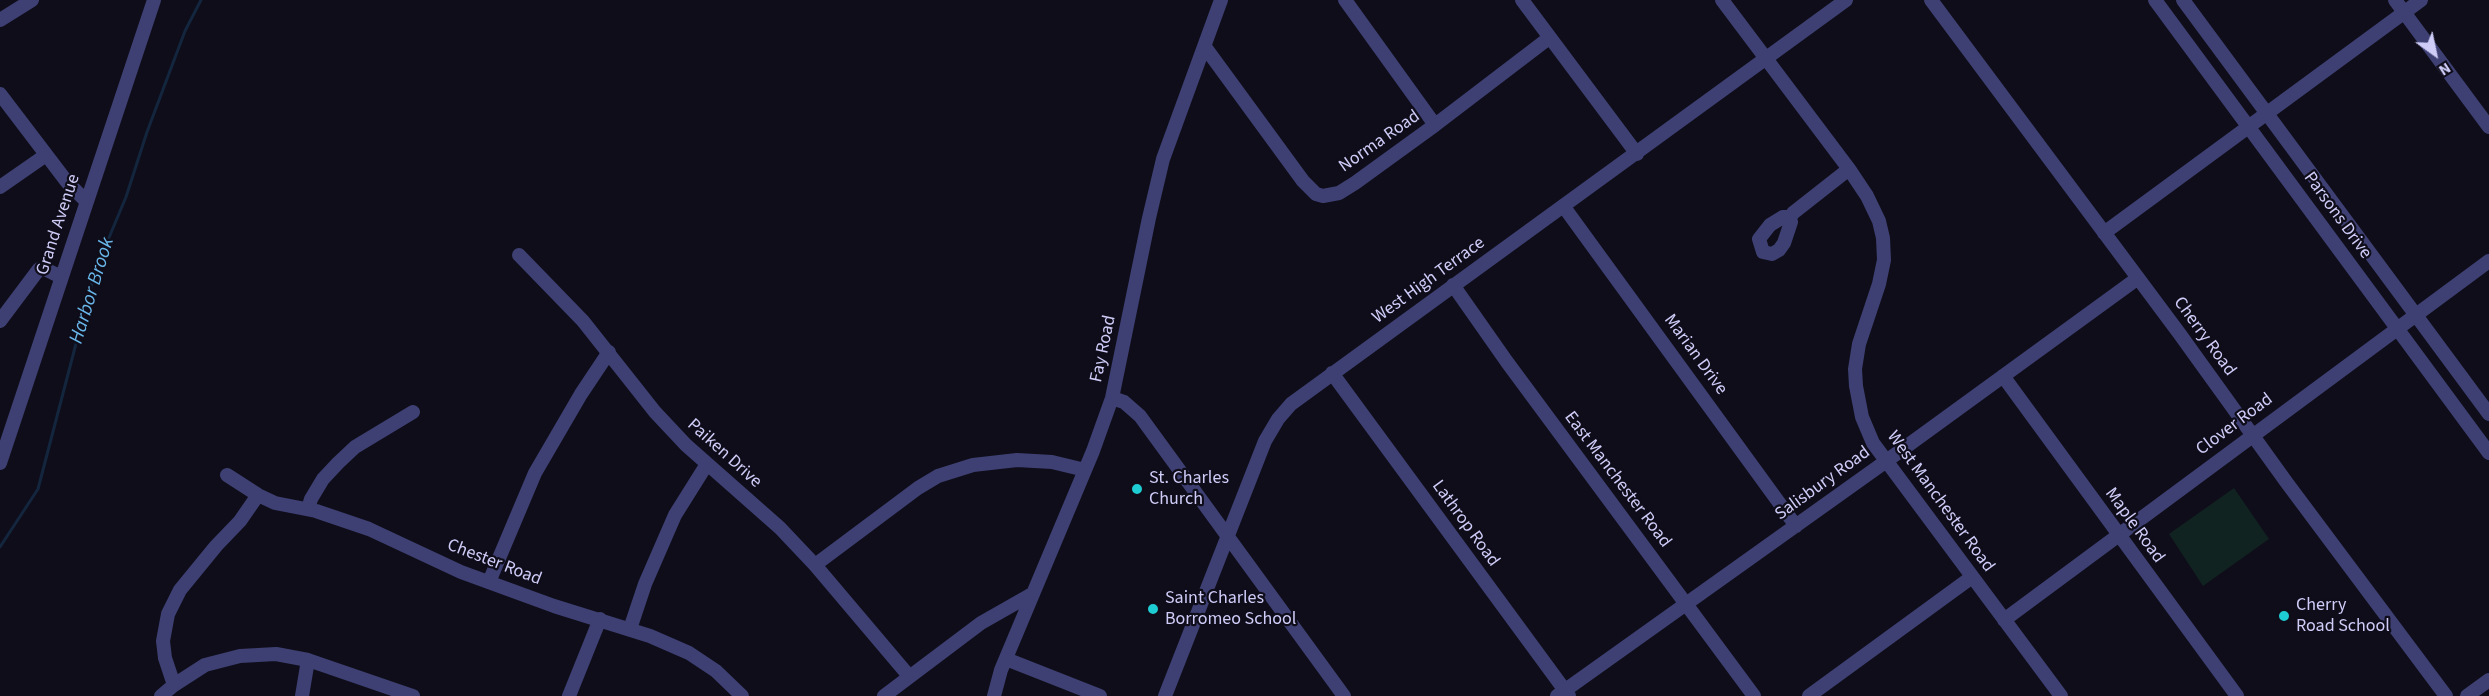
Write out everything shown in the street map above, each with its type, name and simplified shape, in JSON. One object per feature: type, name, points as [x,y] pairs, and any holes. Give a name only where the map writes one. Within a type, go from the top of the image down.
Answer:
[{"type":"street","points":[[0,20],[32,0]]},
{"type":"street","name":"Grand Avenue","points":[[0,463],[154,0]]},
{"type":"street","name":"Fay Road","points":[[994,696],[1006,659],[1112,398],[1149,218],[1164,159],[1221,0]]},
{"type":"street","points":[[1345,0],[1436,125]]},
{"type":"street","points":[[1522,0],[1637,154]]},
{"type":"street","name":"West Manchester Road","points":[[1722,0],[1849,169],[1879,222],[1883,238],[1884,260],[1879,284],[1859,344],[1855,369],[1862,417],[1873,443],[2061,696]]},
{"type":"street","name":"West High Terrace","points":[[1165,696],[1265,441],[1278,419],[1292,404],[1846,0]]},
{"type":"street","name":"Cherry Road","points":[[1930,0],[2446,696]]},
{"type":"street","name":"Parsons Drive","points":[[2155,0],[2489,453]]},
{"type":"street","name":"Parsons Drive","points":[[2183,0],[2489,414]]},
{"type":"street","points":[[2394,0],[2489,127]]},
{"type":"street","points":[[2104,233],[2421,0]]},
{"type":"street","name":"Norma Road","points":[[1205,47],[1303,181],[1316,194],[1323,196],[1339,193],[1436,125],[1549,38]]},
{"type":"street","points":[[0,94],[46,155],[86,201]]},
{"type":"street","points":[[0,187],[46,155]]},
{"type":"street","points":[[1790,218],[1793,213],[1849,169]]},
{"type":"street","name":"Marian Drive","points":[[1564,207],[1796,526]]},
{"type":"street","name":"Paiken Drive","points":[[519,255],[609,352],[655,412],[707,464],[780,528],[815,565],[909,676]]},
{"type":"street","name":"Clover Road","points":[[2004,620],[2489,261]]},
{"type":"street","points":[[0,321],[39,269],[45,269],[61,277]]},
{"type":"street","name":"Salisbury Road","points":[[1564,694],[2138,278]]},
{"type":"street","name":"East Manchester Road","points":[[1453,285],[1507,362],[1754,696]]},
{"type":"street","points":[[489,582],[535,473],[581,394],[609,352]]},
{"type":"street","name":"Lathrop Road","points":[[1332,373],[1564,694]]},
{"type":"street","name":"Maple Road","points":[[2003,376],[2237,696]]},
{"type":"street","points":[[1112,398],[1124,402],[1140,416],[1344,696]]},
{"type":"street","points":[[308,509],[323,479],[355,447],[413,412]]},
{"type":"street","points":[[815,565],[908,494],[938,476],[973,465],[1017,460],[1052,462],[1084,470]]},
{"type":"street","points":[[630,629],[645,584],[675,515],[707,464]]},
{"type":"street","name":"Chester Road","points":[[227,476],[275,503],[308,509],[369,529],[461,572],[630,629],[689,653],[716,671],[742,696]]},
{"type":"street","points":[[174,685],[164,650],[168,614],[180,590],[240,521],[258,495]]},
{"type":"street","points":[[1809,696],[1972,577]]},
{"type":"street","points":[[884,696],[981,623],[1032,594]]},
{"type":"street","points":[[569,696],[600,620]]},
{"type":"street","points":[[161,696],[205,665],[240,656],[276,654],[308,660],[412,696]]},
{"type":"street","points":[[1006,659],[1100,696]]},
{"type":"street","points":[[302,696],[308,660]]},
{"type":"street","points":[[2467,696],[2489,680]]},
{"type":"green space","points":[[2234,488],[2269,539],[2203,586],[2169,534]]},
{"type":"waterway","name":"Harbor Brook","points":[[0,547],[38,489],[95,271],[126,197],[147,132],[185,31],[201,0]]},
{"type":"place","name":"St. Charles Church","points":[[1137,489]]},
{"type":"place","name":"Saint Charles Borromeo School","points":[[1153,609]]},
{"type":"place","name":"Cherry Road School","points":[[2284,616]]}]
